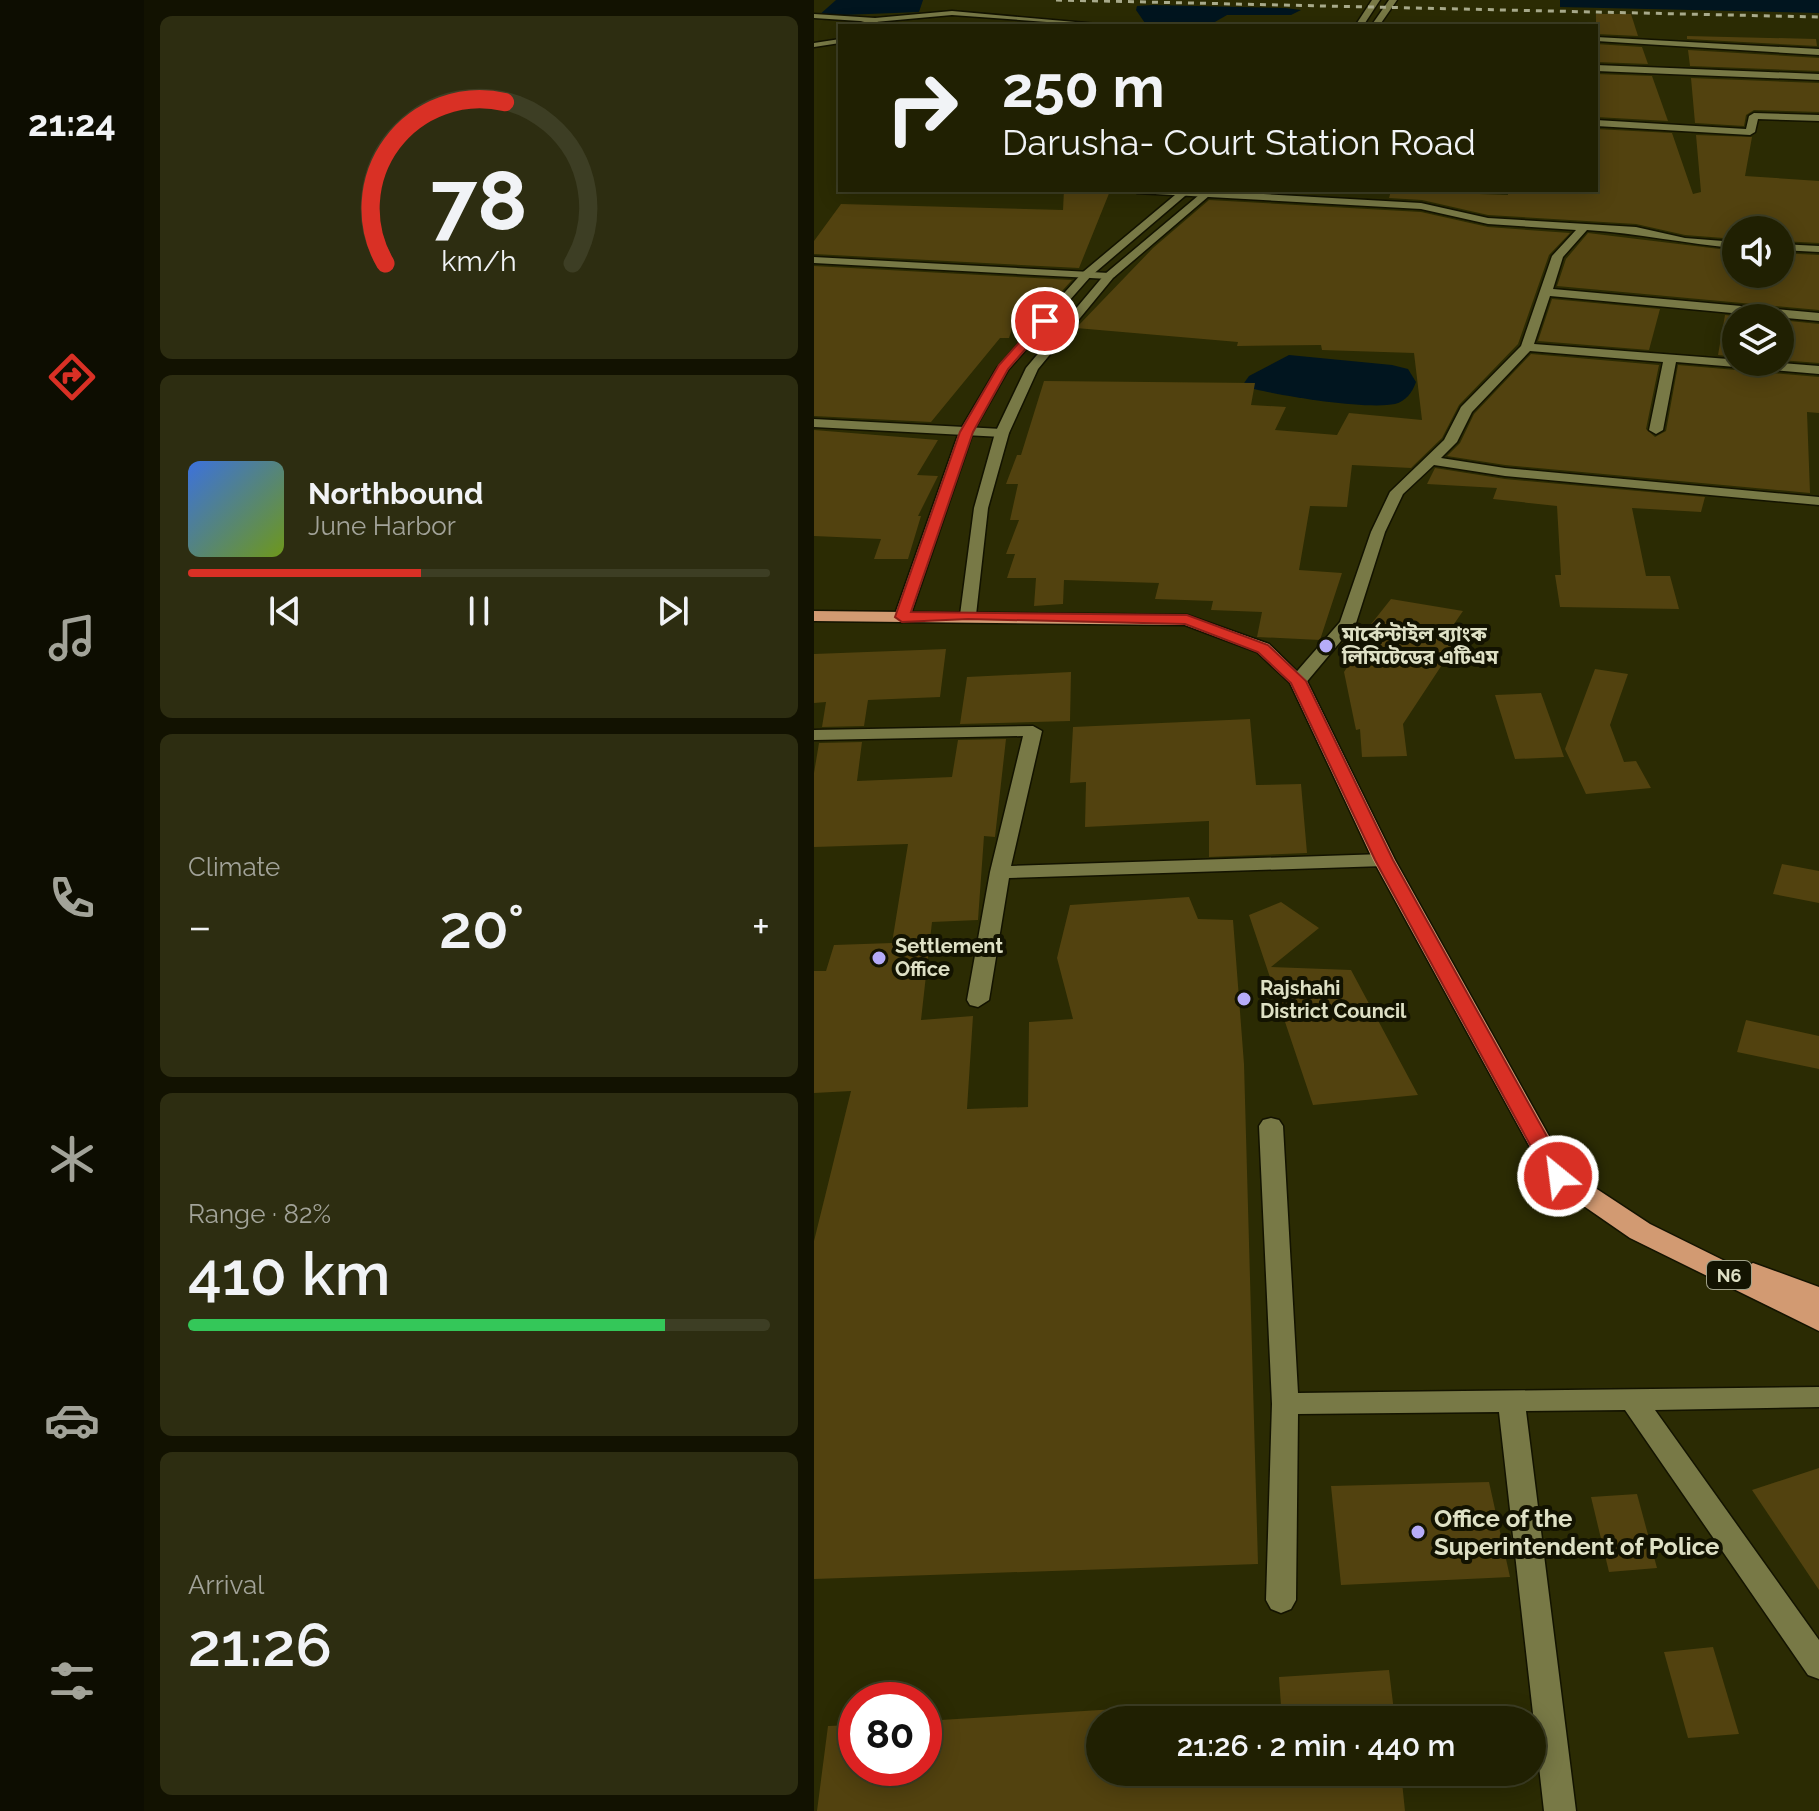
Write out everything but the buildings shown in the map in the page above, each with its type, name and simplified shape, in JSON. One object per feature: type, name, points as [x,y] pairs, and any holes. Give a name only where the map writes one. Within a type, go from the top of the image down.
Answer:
[{"type":"highway","name":"N6","points":[[814,616],[968,615],[1187,620],[1263,648],[1298,681],[1384,860],[1558,1176],[1640,1231],[1819,1320]]},
{"type":"highway","name":"N6","points":[[1640,1231],[1819,1298]]},
{"type":"street","points":[[1360,24],[1376,0]]},
{"type":"street","points":[[1376,24],[1393,0]]},
{"type":"street","points":[[814,16],[875,20],[952,13],[1076,24]]},
{"type":"street","points":[[863,24],[875,20]]},
{"type":"street","points":[[1598,39],[1819,52]]},
{"type":"street","points":[[814,45],[838,41]]},
{"type":"street","points":[[814,53],[838,53]]},
{"type":"street","points":[[1598,68],[1819,77]]},
{"type":"street","points":[[1598,123],[1750,132],[1754,116],[1819,118]]},
{"type":"street","points":[[902,617],[966,432],[1003,368],[1087,274],[1186,192],[1421,206],[1488,221],[1585,226],[1722,243]]},
{"type":"street","points":[[968,615],[981,508],[1002,433],[1032,368],[1109,276],[1209,192]]},
{"type":"street","points":[[1298,681],[1348,623],[1378,532],[1397,492],[1450,442],[1466,410],[1527,347],[1558,256],[1585,226]]},
{"type":"street","points":[[1794,248],[1819,249]]},
{"type":"street","points":[[814,260],[1109,276]]},
{"type":"street","points":[[1546,292],[1819,317]]},
{"type":"street","points":[[1527,347],[1819,370]]},
{"type":"street","points":[[1656,430],[1670,360]]},
{"type":"street","points":[[814,423],[1002,433]]},
{"type":"street","points":[[1429,460],[1505,472],[1819,501]]},
{"type":"street","points":[[814,735],[1033,731],[1000,872],[978,1000]]},
{"type":"street","points":[[1000,872],[1384,860]]},
{"type":"street","points":[[1271,1126],[1285,1404],[1281,1600]]},
{"type":"street","points":[[1285,1404],[1819,1397]]},
{"type":"street","points":[[1633,1400],[1819,1665]]},
{"type":"street","points":[[1511,1402],[1560,1811]]},
{"type":"water","points":[[836,0],[923,0],[919,12],[818,16]]},
{"type":"water","points":[[1560,0],[1819,0],[1819,13],[1560,7]]},
{"type":"water","points":[[1137,6],[1301,10],[1291,15],[1227,15],[1211,24],[1146,24],[1136,10]]},
{"type":"water","points":[[1289,355],[1392,365],[1408,369],[1416,382],[1402,401],[1381,405],[1319,401],[1242,386],[1249,376]]},
{"type":"railway","points":[[1056,0],[1819,17]]},
{"type":"place","name":"মার্কেন্টাইল ব্যাংক লিমিটেডের এটিএম","points":[[1326,646]]},
{"type":"place","name":"Settlement Office","points":[[879,958]]},
{"type":"place","name":"Rajshahi District Council","points":[[1244,999]]},
{"type":"place","name":"Office of the Superintendent of Police","points":[[1418,1532]]},
{"type":"route","points":[[1045,321],[1003,368],[966,432],[902,617],[968,615],[1187,620],[1263,648],[1298,681],[1384,860],[1558,1176]]}]
